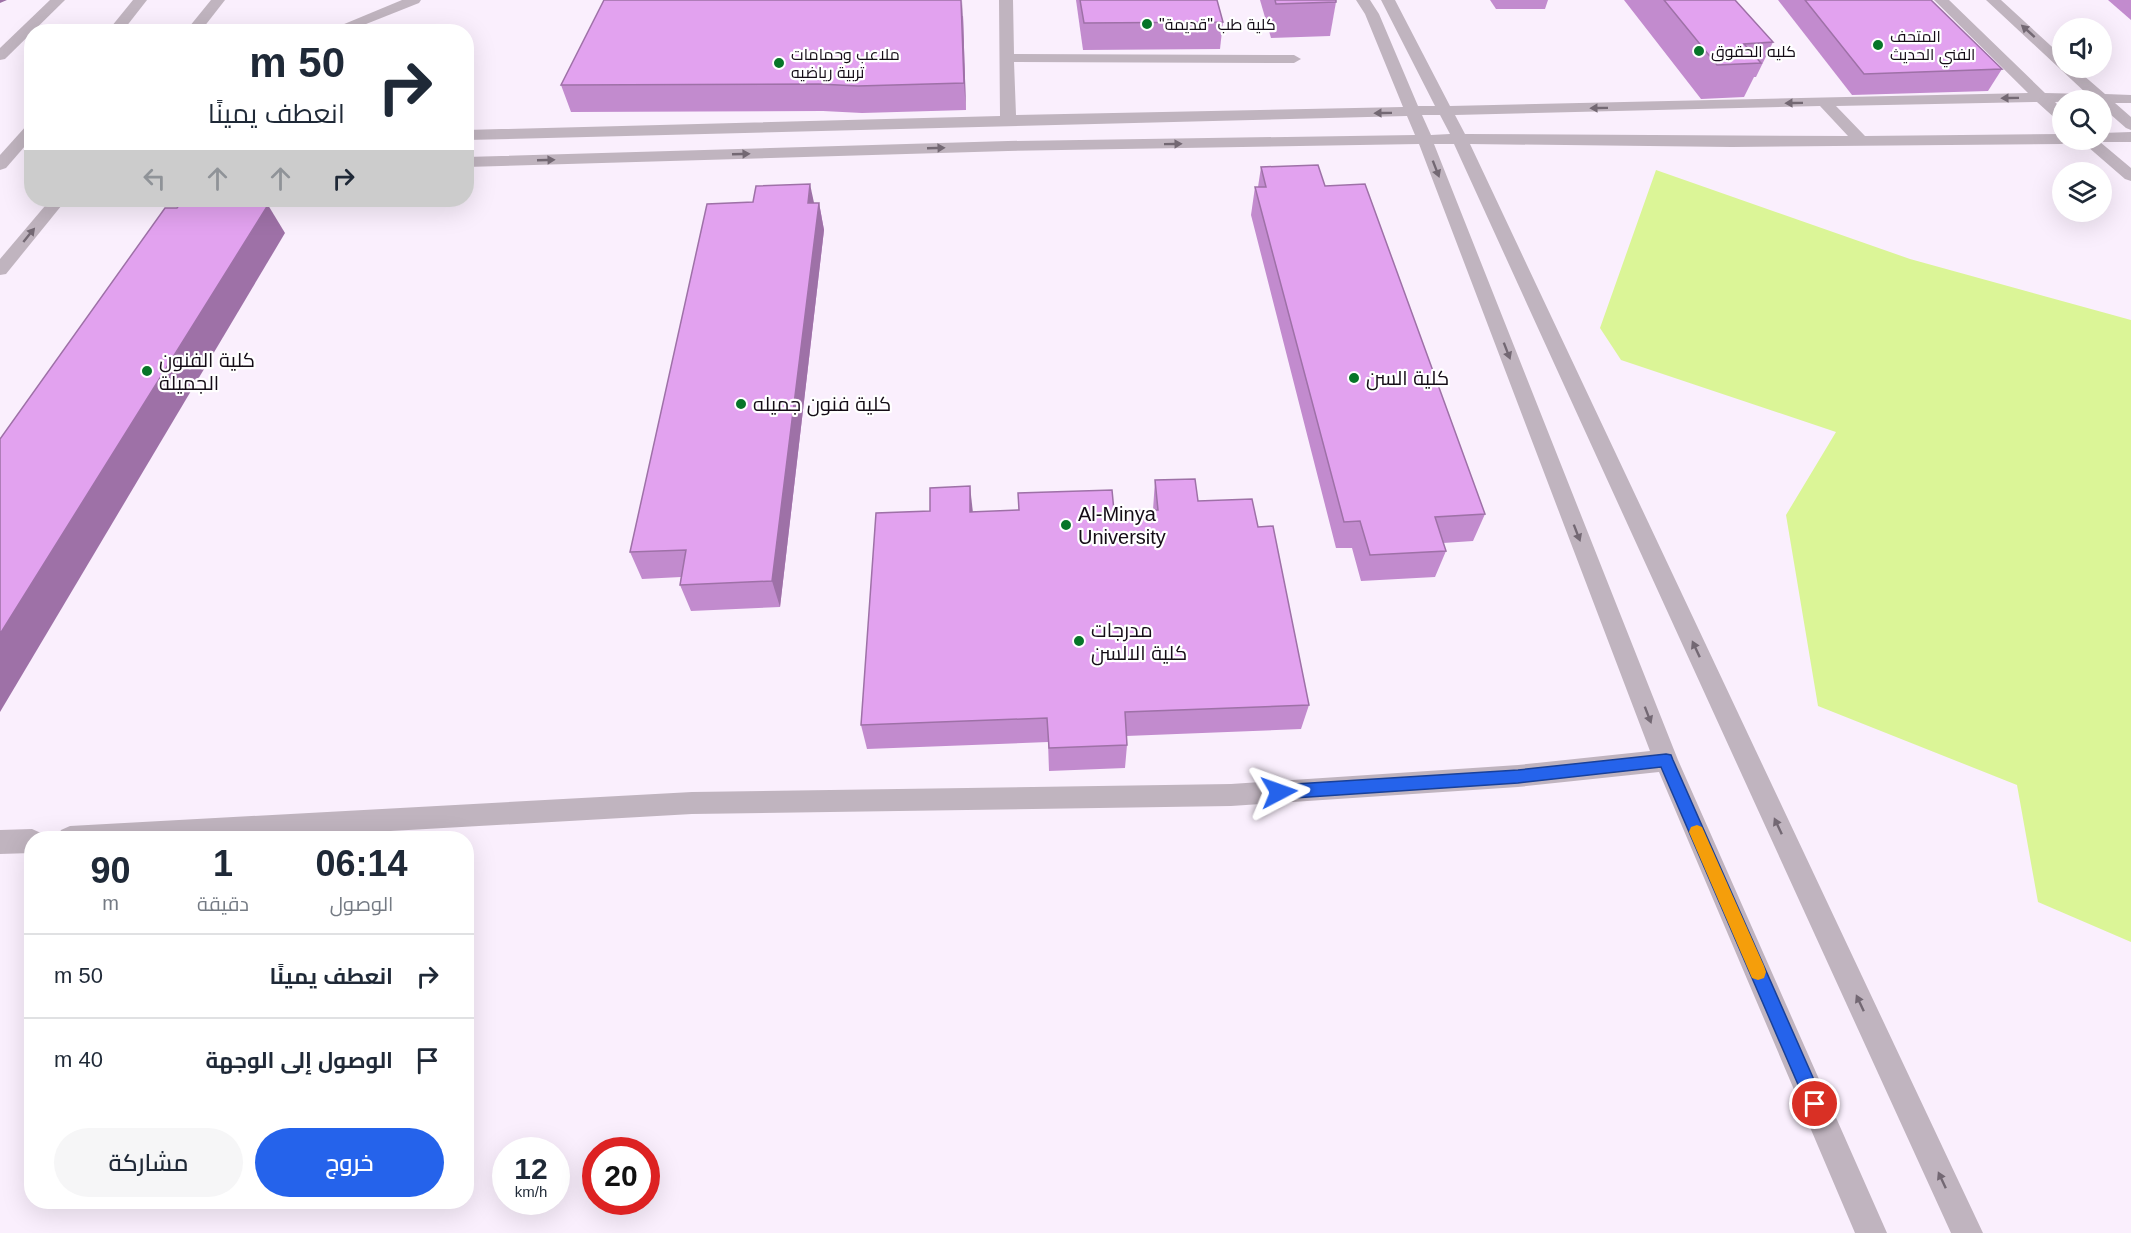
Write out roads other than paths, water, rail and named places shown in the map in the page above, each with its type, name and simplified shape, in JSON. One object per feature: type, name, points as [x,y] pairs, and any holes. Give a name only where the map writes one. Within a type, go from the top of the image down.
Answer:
[{"type":"lane","points":[[33,24],[58,0]]},
{"type":"lane","points":[[120,24],[140,0]]},
{"type":"lane","points":[[198,24],[218,0]]},
{"type":"lane","points":[[352,24],[414,0]]},
{"type":"lane","points":[[1006,0],[1008,120]]},
{"type":"lane","points":[[1363,0],[1372,14],[1425,140],[1666,760],[1872,1233]]},
{"type":"lane","points":[[1388,0],[1460,139],[1966,1233]]},
{"type":"lane","points":[[1941,0],[2052,107]]},
{"type":"lane","points":[[1993,0],[2052,54]]},
{"type":"lane","points":[[0,56],[24,33]]},
{"type":"lane","points":[[1008,58],[1294,59]]},
{"type":"lane","points":[[2078,78],[2092,90]]},
{"type":"lane","points":[[474,135],[1008,120],[2052,97]]},
{"type":"lane","points":[[2112,100],[2131,99]]},
{"type":"lane","points":[[1825,103],[1862,141]]},
{"type":"lane","points":[[1675,106],[1702,142]]},
{"type":"lane","points":[[2112,108],[2131,125]]},
{"type":"lane","points":[[1122,118],[1133,144]]},
{"type":"lane","points":[[911,149],[913,123]]},
{"type":"lane","points":[[509,161],[520,133]]},
{"type":"lane","points":[[0,165],[24,137]]},
{"type":"lane","points":[[2112,138],[2131,137]]},
{"type":"lane","points":[[474,162],[911,149],[1460,139],[1702,142],[2052,139]]},
{"type":"lane","points":[[2100,150],[2131,176]]},
{"type":"lane","points":[[0,270],[52,207]]},
{"type":"lane","points":[[194,831],[692,803],[1231,795],[1518,776],[1666,760]]},
{"type":"lane","points":[[0,843],[24,842]]},
{"type":"place","name":"\"كلية طب \"قديمة","points":[[1147,24]]},
{"type":"place","name":"المتحف الفني الحديث","points":[[1878,45]]},
{"type":"place","name":"كليه الحقوق","points":[[1699,51]]},
{"type":"place","name":"ملاعب وحمامات تربية رياضيه","points":[[779,63]]},
{"type":"place","name":"كلية الفنون الجميلة","points":[[147,371]]},
{"type":"place","name":"كلية السن","points":[[1354,378]]},
{"type":"place","name":"كلية فنون جميله","points":[[741,404]]},
{"type":"place","name":"Al-Minya University","points":[[1066,525]]},
{"type":"place","name":"مدرجات كلية الالسن","points":[[1079,641]]}]
